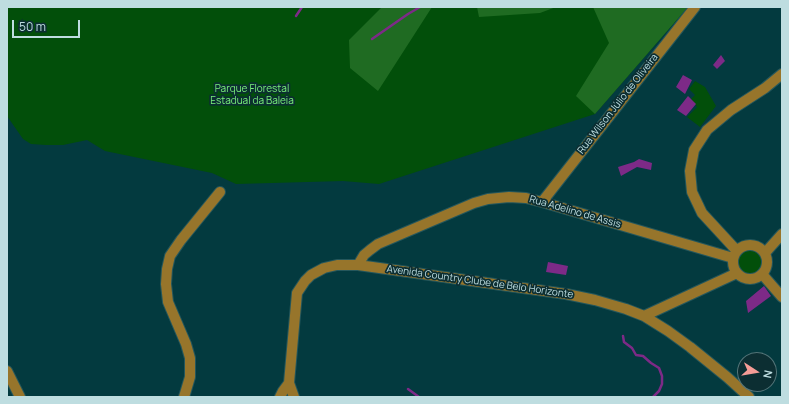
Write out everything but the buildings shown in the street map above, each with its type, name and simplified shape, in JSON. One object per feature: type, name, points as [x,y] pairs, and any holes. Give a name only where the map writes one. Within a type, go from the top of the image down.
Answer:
[{"type":"street","name":"Rua Wilson Júlio de Oliveira","points":[[542,202],[695,7]]},
{"type":"street","points":[[735,254],[702,213],[692,192],[690,171],[694,150],[707,130],[731,110],[765,88],[782,74]]},
{"type":"street","points":[[184,397],[190,377],[190,358],[186,344],[168,302],[166,284],[167,269],[170,256],[181,240],[220,192]]},
{"type":"street","name":"Rua Adelino de Assis","points":[[358,265],[364,256],[378,244],[474,203],[488,199],[509,197],[526,198],[542,202],[735,254]]},
{"type":"street","points":[[765,252],[782,234]]},
{"type":"street","points":[[748,244],[754,245],[765,252],[767,264],[762,274],[749,279],[737,273],[733,263],[735,254],[742,246],[748,244]]},
{"type":"street","name":"Avenida Country Clube de Belo Horizonte","points":[[294,397],[289,384],[297,293],[305,280],[324,268],[337,265],[358,265],[566,294],[595,300],[626,309],[644,316],[668,331],[727,377],[749,397]]},
{"type":"street","points":[[644,316],[737,273]]},
{"type":"street","points":[[762,274],[782,296]]},
{"type":"street","points":[[7,371],[20,397]]},
{"type":"street","points":[[280,397],[289,384]]},
{"type":"green space","name":"Parque Florestal Estadual da Baleia","points":[[7,7],[688,7],[595,114],[379,184],[343,181],[236,184],[212,173],[105,151],[87,140],[63,145],[46,145],[31,144],[23,139],[7,116]]},
{"type":"green space","points":[[382,7],[432,7],[378,91],[350,68],[349,40]]},
{"type":"green space","points":[[477,7],[556,7],[540,13],[479,17]]},
{"type":"green space","points":[[593,7],[688,7],[595,114],[576,96],[609,43]]},
{"type":"green space","points":[[695,81],[705,87],[716,106],[700,127],[687,117],[697,107],[691,99],[695,95],[689,89]]},
{"type":"green space","points":[[746,246],[755,246],[763,252],[766,260],[765,268],[760,274],[753,277],[739,273],[735,266],[735,261],[739,250]]},
{"type":"shaded area","points":[[721,55],[725,61],[717,69],[713,65]]},
{"type":"shaded area","points":[[683,75],[692,80],[685,94],[676,87]]},
{"type":"shaded area","points":[[688,96],[696,104],[686,116],[677,110]]},
{"type":"shaded area","points":[[639,159],[652,163],[651,170],[637,167],[621,176],[618,167]]},
{"type":"shaded area","points":[[548,262],[568,266],[566,275],[546,272]]},
{"type":"shaded area","points":[[764,286],[771,296],[748,313],[746,301]]},
{"type":"waterway","points":[[296,16],[302,7]]},
{"type":"waterway","points":[[372,39],[420,7]]},
{"type":"waterway","points":[[623,336],[624,342],[632,348],[636,355],[643,356],[659,368],[662,376],[662,384],[659,391],[653,397]]},
{"type":"waterway","points":[[408,389],[419,397]]}]
